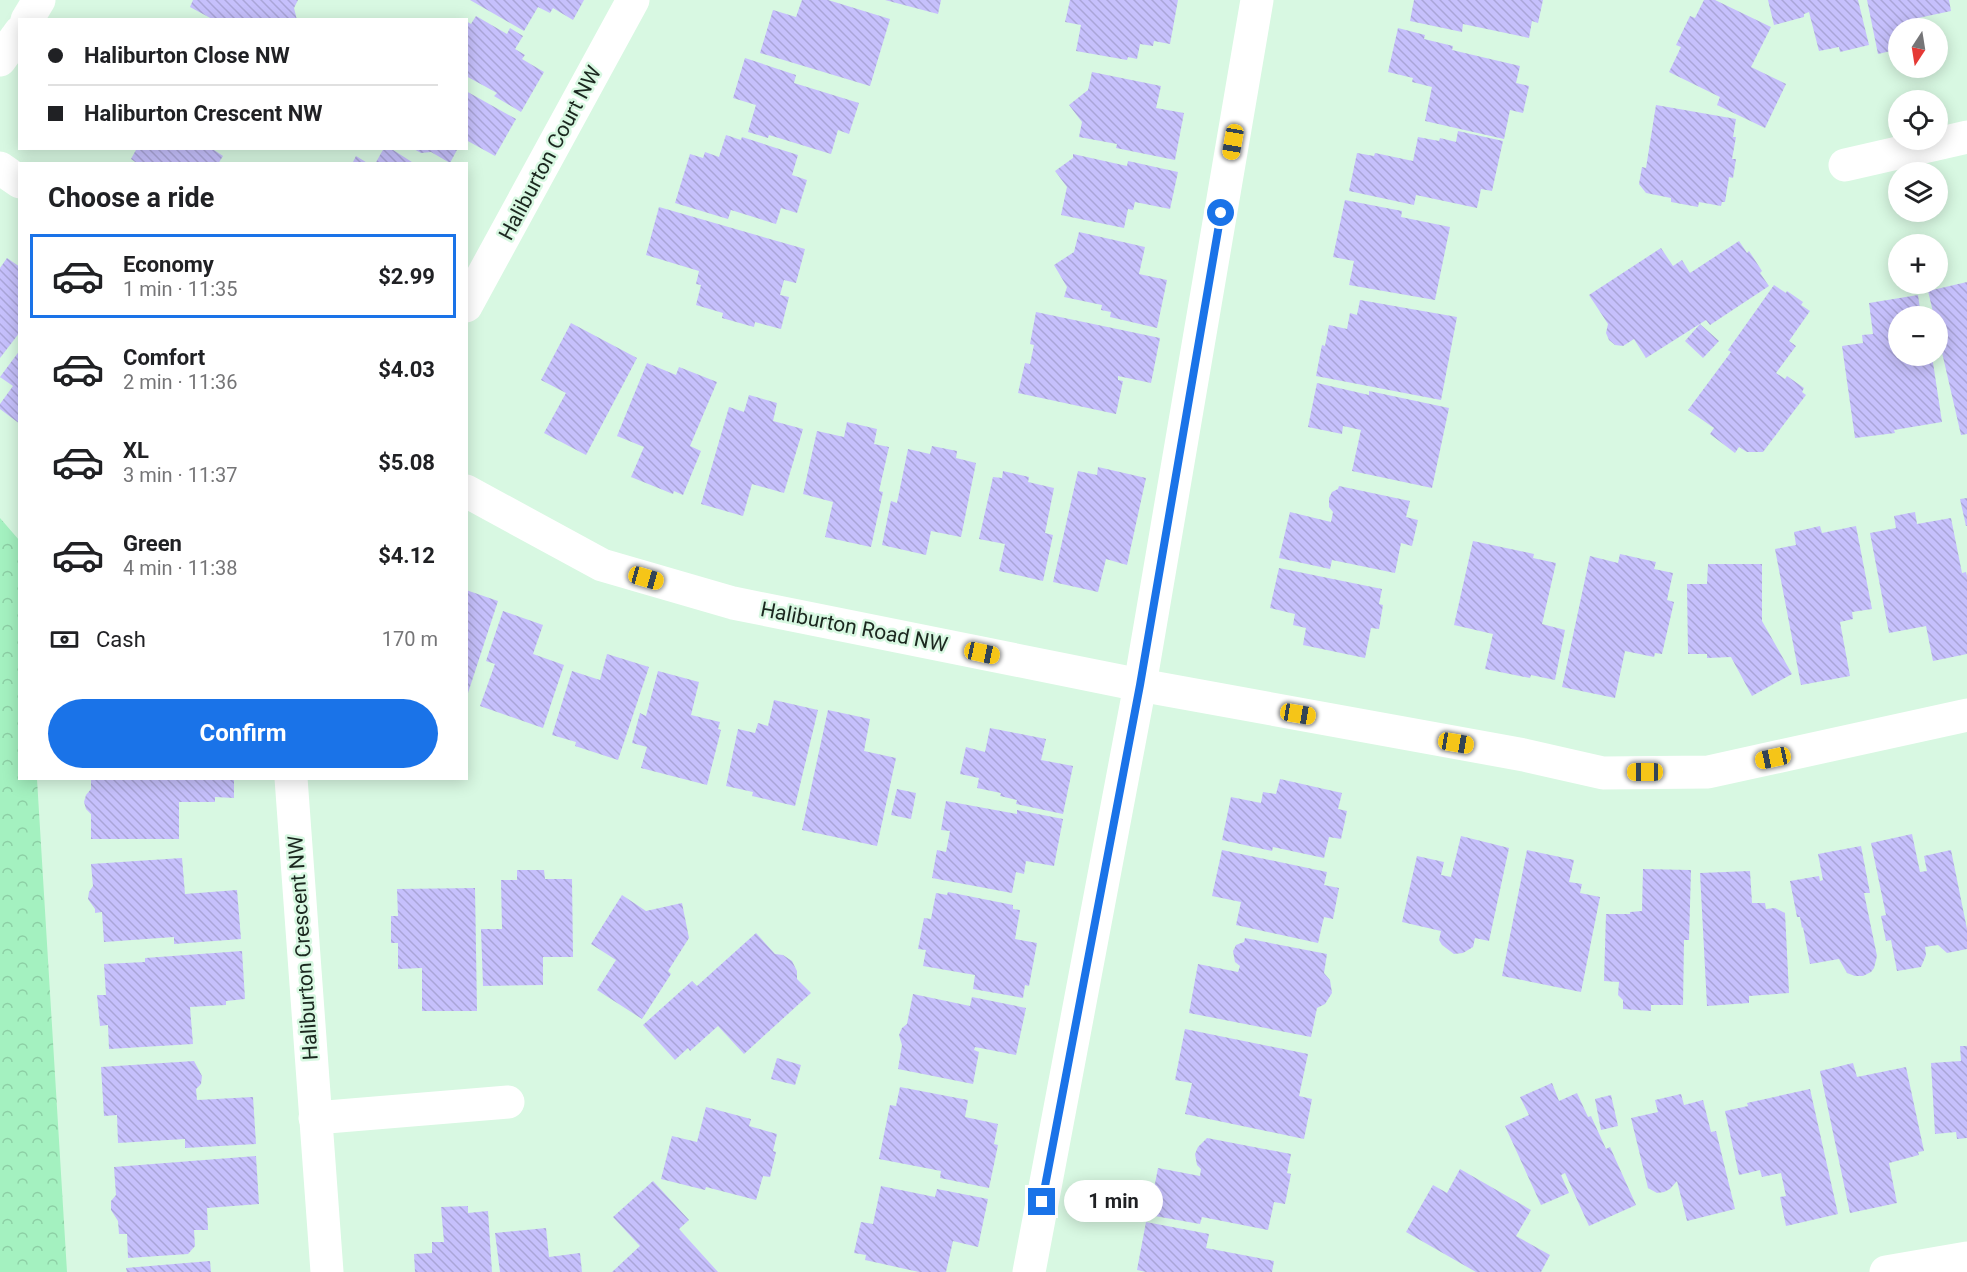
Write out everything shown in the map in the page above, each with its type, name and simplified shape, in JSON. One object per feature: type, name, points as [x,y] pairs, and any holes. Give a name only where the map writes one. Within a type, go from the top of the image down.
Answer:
[{"type":"street","points":[[28,18],[39,0]]},
{"type":"street","name":"Haliburton Court NW","points":[[468,302],[633,0]]},
{"type":"street","points":[[1029,1272],[1140,685],[1257,0]]},
{"type":"street","points":[[0,60],[18,35]]},
{"type":"street","points":[[1845,165],[1967,137]]},
{"type":"street","points":[[0,168],[18,181]]},
{"type":"street","name":"Haliburton Road NW","points":[[468,492],[602,565],[733,603],[1140,685],[1524,755],[1603,773],[1708,772],[1967,715]]},
{"type":"street","name":"Haliburton Crescent NW","points":[[291,780],[327,1272]]},
{"type":"street","points":[[315,1118],[508,1102]]},
{"type":"street","points":[[1886,1272],[1967,1258]]},
{"type":"green space","points":[[0,518],[18,539],[18,780],[37,780],[67,1272],[0,1272]]},
{"type":"building","points":[[193,0],[298,0],[294,8],[296,18],[210,18],[190,7]]},
{"type":"building","points":[[470,0],[584,0],[573,20],[553,8],[550,13],[538,7],[524,31]]},
{"type":"building","points":[[802,0],[828,0],[890,19],[870,86],[760,53],[773,10],[796,17]]},
{"type":"building","points":[[885,0],[941,0],[938,14]]},
{"type":"building","points":[[1070,0],[1178,0],[1170,44],[1154,41],[1153,46],[1140,44],[1137,59],[1128,57],[1127,60],[1076,51],[1081,25],[1065,22]]},
{"type":"building","points":[[1414,0],[1543,0],[1538,23],[1532,21],[1529,38],[1463,24],[1462,32],[1410,21]]},
{"type":"building","points":[[1704,0],[1715,0],[1771,27],[1751,67],[1786,84],[1765,128],[1717,105],[1720,97],[1669,72],[1681,47],[1676,45],[1690,16],[1695,18]]},
{"type":"building","points":[[1768,0],[1858,0],[1869,45],[1840,52],[1839,47],[1819,51],[1809,12],[1804,14],[1804,17],[1774,25]]},
{"type":"building","points":[[1867,0],[1949,0],[1951,11],[1918,18],[1888,18],[1888,52],[1878,54]]},
{"type":"building","points":[[476,16],[507,34],[510,28],[523,36],[515,49],[525,55],[522,59],[544,72],[521,112],[494,96],[497,93],[468,77],[468,22],[471,24]]},
{"type":"building","points":[[1398,28],[1425,35],[1424,39],[1453,46],[1452,50],[1520,66],[1516,83],[1529,86],[1523,113],[1510,110],[1504,139],[1425,121],[1432,87],[1412,82],[1413,78],[1388,72]]},
{"type":"building","points":[[745,58],[796,75],[794,83],[859,103],[849,134],[838,130],[831,154],[769,135],[768,138],[748,132],[756,105],[733,98]]},
{"type":"building","points":[[1092,72],[1161,86],[1156,108],[1184,113],[1175,160],[1116,148],[1117,144],[1079,137],[1082,122],[1069,105],[1088,90]]},
{"type":"building","points":[[468,92],[516,119],[495,156],[468,141]]},
{"type":"building","points":[[1656,105],[1736,119],[1733,137],[1736,137],[1732,159],[1736,159],[1733,178],[1729,177],[1725,202],[1722,202],[1721,206],[1699,202],[1698,207],[1671,202],[1671,198],[1646,193],[1639,184],[1642,167],[1646,168]]},
{"type":"building","points":[[1458,131],[1503,141],[1492,191],[1481,189],[1477,208],[1416,195],[1414,205],[1349,191],[1357,153],[1374,156],[1375,153],[1413,161],[1418,137],[1439,141],[1440,138],[1456,142]]},
{"type":"building","points":[[726,135],[741,140],[742,137],[798,155],[792,175],[807,180],[797,213],[781,208],[776,224],[731,210],[728,219],[675,203],[690,154],[703,158],[705,152],[719,157]]},
{"type":"building","points":[[136,150],[214,150],[223,156],[219,162],[135,162],[131,159]]},
{"type":"building","points":[[383,150],[393,150],[412,162],[376,162]]},
{"type":"building","points":[[416,150],[457,150],[451,162],[431,152],[421,153]]},
{"type":"building","points":[[1073,154],[1127,166],[1128,161],[1178,172],[1170,209],[1135,202],[1133,210],[1128,209],[1124,228],[1061,215],[1067,187],[1055,171],[1073,158]]},
{"type":"building","points":[[356,156],[366,162],[353,162]]},
{"type":"building","points":[[1345,200],[1402,211],[1401,217],[1450,227],[1435,300],[1349,285],[1354,261],[1333,257]]},
{"type":"building","points":[[659,207],[805,249],[796,283],[784,280],[780,295],[789,297],[781,329],[755,322],[754,327],[722,318],[723,313],[696,305],[701,285],[696,284],[699,271],[646,255]]},
{"type":"building","points":[[1079,232],[1145,247],[1139,274],[1167,280],[1157,328],[1110,317],[1111,312],[1101,310],[1102,305],[1064,297],[1067,287],[1054,265],[1074,252]]},
{"type":"building","points":[[1739,241],[1747,253],[1749,251],[1769,286],[1710,325],[1706,320],[1646,358],[1634,339],[1623,346],[1615,345],[1609,340],[1606,333],[1608,324],[1589,295],[1661,248],[1673,266],[1682,260],[1690,273]]},
{"type":"building","points":[[7,258],[18,266],[18,335],[0,358],[0,268]]},
{"type":"building","points":[[1967,282],[1967,434],[1961,435],[1945,366],[1948,366],[1948,306],[1932,306],[1929,294],[1948,294],[1948,286]]},
{"type":"building","points":[[1774,285],[1803,302],[1801,305],[1810,311],[1789,341],[1796,346],[1776,373],[1785,379],[1787,376],[1804,388],[1802,392],[1806,395],[1763,452],[1747,452],[1739,447],[1735,453],[1710,434],[1714,428],[1688,410],[1731,352],[1728,350]]},
{"type":"building","points":[[1918,295],[1920,306],[1888,306],[1888,366],[1934,366],[1942,422],[1894,430],[1895,433],[1855,438],[1842,346],[1863,343],[1862,335],[1873,334],[1869,303]]},
{"type":"building","points":[[1360,300],[1457,317],[1441,400],[1316,376],[1322,345],[1325,346],[1329,325],[1347,329],[1350,313],[1357,315]]},
{"type":"building","points":[[1036,312],[1160,338],[1151,383],[1118,376],[1118,380],[1123,381],[1116,414],[1018,393],[1025,363],[1030,364],[1034,345],[1030,344]]},
{"type":"building","points":[[571,323],[637,358],[586,455],[544,433],[566,393],[541,380]]},
{"type":"building","points":[[1700,324],[1719,341],[1703,358],[1685,341]]},
{"type":"building","points":[[18,353],[18,422],[0,409],[0,404],[13,386],[0,377]]},
{"type":"building","points":[[647,363],[676,375],[679,367],[717,382],[690,446],[701,451],[683,495],[674,491],[673,494],[631,477],[644,447],[617,436]]},
{"type":"building","points":[[1317,383],[1369,395],[1369,391],[1449,408],[1432,488],[1352,471],[1361,430],[1343,426],[1342,434],[1308,427]]},
{"type":"building","points":[[749,395],[777,403],[773,421],[803,429],[784,493],[752,484],[743,516],[701,504],[729,407],[744,412]]},
{"type":"building","points":[[847,422],[877,429],[874,444],[889,447],[879,491],[883,492],[871,547],[825,537],[833,502],[803,494],[817,431],[844,437]]},
{"type":"building","points":[[932,446],[957,451],[956,458],[976,463],[961,537],[931,531],[926,555],[882,545],[891,501],[897,503],[908,449],[930,454]]},
{"type":"building","points":[[1098,467],[1146,478],[1127,565],[1106,559],[1098,592],[1053,582],[1078,471],[1097,475]]},
{"type":"building","points":[[1003,471],[1029,477],[1028,482],[1054,488],[1045,533],[1053,535],[1043,581],[999,571],[1005,544],[979,539],[993,477],[1002,478]]},
{"type":"building","points":[[1339,486],[1410,501],[1406,517],[1418,520],[1412,546],[1401,543],[1395,573],[1332,560],[1330,569],[1279,558],[1290,512],[1331,522],[1333,512],[1329,507],[1329,498]]},
{"type":"building","points":[[1967,498],[1967,526],[1966,526],[1960,499]]},
{"type":"building","points":[[1915,512],[1917,524],[1951,518],[1962,573],[1966,572],[1967,576],[1967,654],[1933,661],[1926,626],[1889,633],[1870,533],[1896,528],[1894,516]]},
{"type":"building","points":[[1820,526],[1822,533],[1856,526],[1872,609],[1852,612],[1853,619],[1840,622],[1850,676],[1801,685],[1775,549],[1796,545],[1794,532]]},
{"type":"building","points":[[1473,541],[1534,554],[1533,558],[1556,563],[1542,624],[1565,630],[1555,680],[1531,675],[1530,678],[1485,669],[1493,634],[1454,625]]},
{"type":"building","points":[[1620,554],[1656,562],[1654,569],[1673,573],[1667,600],[1674,602],[1662,654],[1655,653],[1654,657],[1625,651],[1615,698],[1562,687],[1590,556],[1618,563]]},
{"type":"building","points":[[1708,564],[1762,564],[1762,621],[1792,674],[1752,696],[1731,657],[1707,658],[1707,654],[1688,654],[1687,584],[1707,584]]},
{"type":"building","points":[[1279,568],[1382,589],[1379,604],[1383,605],[1379,629],[1371,628],[1365,658],[1303,645],[1306,628],[1293,625],[1295,614],[1270,608]]},
{"type":"building","points":[[468,591],[498,601],[468,693]]},
{"type":"building","points":[[503,611],[543,625],[533,654],[564,665],[543,728],[480,706],[495,664],[486,661]]},
{"type":"building","points":[[607,654],[649,667],[618,760],[575,746],[576,742],[552,735],[572,671],[600,680]]},
{"type":"building","points":[[658,671],[699,682],[691,715],[720,722],[718,729],[721,730],[707,785],[641,768],[647,747],[632,743],[640,713],[646,716]]},
{"type":"building","points":[[774,700],[818,710],[795,806],[752,796],[753,792],[726,786],[738,729],[755,733],[758,723],[768,726]]},
{"type":"building","points":[[828,710],[870,719],[864,751],[896,758],[877,846],[802,830]]},
{"type":"building","points":[[990,728],[1046,739],[1041,760],[1073,766],[1063,814],[1016,804],[1017,800],[1000,796],[1001,793],[977,788],[979,778],[960,774],[966,747],[985,752]]},
{"type":"building","points":[[1280,779],[1342,793],[1338,809],[1347,811],[1341,839],[1329,837],[1324,858],[1273,847],[1272,851],[1222,840],[1231,797],[1261,803],[1263,792],[1276,794]]},
{"type":"building","points":[[91,780],[234,780],[234,798],[215,797],[215,802],[179,802],[179,839],[91,839],[91,814],[84,802],[91,789]]},
{"type":"building","points":[[897,789],[916,793],[911,819],[891,815]]},
{"type":"building","points":[[946,801],[1017,814],[1017,810],[1063,819],[1054,866],[1026,861],[1024,874],[1016,872],[1012,893],[932,878],[937,850],[946,852],[950,831],[941,830]]},
{"type":"building","points":[[1912,834],[1920,872],[1927,871],[1924,856],[1951,850],[1967,929],[1967,949],[1947,953],[1938,945],[1925,947],[1926,955],[1921,967],[1897,971],[1891,940],[1886,941],[1881,916],[1886,915],[1871,843]]},
{"type":"building","points":[[1461,836],[1509,848],[1489,941],[1475,938],[1473,947],[1463,953],[1454,954],[1439,940],[1441,931],[1402,922],[1417,856],[1444,862],[1441,875],[1451,877]]},
{"type":"building","points":[[1861,846],[1870,893],[1864,893],[1877,956],[1871,972],[1863,976],[1855,976],[1847,973],[1839,959],[1810,964],[1803,927],[1800,917],[1797,917],[1790,881],[1819,876],[1820,881],[1823,880],[1818,854]]},
{"type":"building","points":[[1222,850],[1327,872],[1324,885],[1339,888],[1333,919],[1324,917],[1318,943],[1236,925],[1241,902],[1212,896]]},
{"type":"building","points":[[1527,850],[1574,860],[1569,882],[1582,884],[1580,893],[1600,897],[1581,992],[1502,976]]},
{"type":"building","points":[[182,858],[185,894],[237,890],[241,939],[174,944],[174,937],[104,942],[102,912],[95,913],[88,899],[93,886],[91,864]]},
{"type":"building","points":[[1643,869],[1691,870],[1689,940],[1684,940],[1683,1005],[1651,1005],[1651,1011],[1623,1009],[1623,1000],[1618,995],[1619,982],[1604,981],[1606,914],[1630,914],[1630,912],[1642,911]]},
{"type":"building","points":[[517,870],[544,870],[545,879],[572,879],[573,957],[543,957],[543,985],[483,986],[481,929],[502,929],[501,880],[517,880]]},
{"type":"building","points":[[1750,871],[1752,903],[1765,903],[1766,909],[1775,908],[1785,913],[1789,993],[1749,996],[1749,1003],[1707,1006],[1700,873]]},
{"type":"building","points":[[475,888],[477,1011],[422,1011],[422,968],[398,969],[398,943],[391,943],[391,916],[398,916],[397,889]]},
{"type":"building","points":[[948,892],[1013,905],[1013,909],[1020,910],[1015,939],[1037,943],[1029,986],[1025,985],[1023,998],[973,989],[975,975],[923,966],[926,950],[918,949],[924,918],[931,919],[936,893],[947,895]]},
{"type":"building","points":[[622,895],[646,911],[682,903],[689,938],[668,971],[671,974],[642,1019],[597,990],[616,960],[591,944]]},
{"type":"building","points":[[756,933],[775,954],[783,955],[792,961],[797,971],[797,979],[811,993],[744,1054],[718,1026],[690,1051],[688,1048],[675,1060],[643,1025],[692,981],[697,986]]},
{"type":"building","points":[[1245,938],[1327,954],[1324,973],[1330,980],[1332,993],[1325,1004],[1317,1008],[1311,1037],[1189,1013],[1198,964],[1238,972],[1240,966],[1235,962],[1233,951],[1236,945],[1244,942]]},
{"type":"building","points":[[242,951],[245,999],[226,1001],[226,1005],[190,1007],[193,1044],[109,1049],[108,1025],[100,1026],[97,995],[106,995],[104,964],[145,962],[145,958]]},
{"type":"building","points":[[913,994],[970,1006],[972,997],[1026,1008],[1016,1055],[975,1047],[974,1050],[979,1052],[973,1084],[898,1069],[902,1045],[899,1035],[907,1024]]},
{"type":"building","points":[[1185,1029],[1308,1054],[1299,1096],[1312,1099],[1304,1139],[1185,1114],[1192,1083],[1175,1080]]},
{"type":"building","points":[[1960,1046],[1967,1046],[1967,1138],[1957,1139],[1956,1132],[1935,1134],[1931,1063],[1961,1061]]},
{"type":"building","points":[[777,1058],[801,1065],[795,1085],[771,1079]]},
{"type":"building","points":[[194,1061],[202,1076],[201,1084],[196,1089],[197,1100],[253,1097],[256,1144],[185,1148],[185,1139],[118,1143],[117,1115],[104,1116],[101,1067]]},
{"type":"building","points":[[1853,1063],[1857,1077],[1906,1067],[1924,1151],[1918,1152],[1919,1155],[1889,1163],[1897,1203],[1850,1213],[1820,1071]]},
{"type":"building","points":[[1552,1083],[1559,1101],[1577,1093],[1588,1117],[1591,1116],[1606,1149],[1610,1147],[1636,1205],[1589,1226],[1565,1173],[1561,1175],[1569,1193],[1541,1205],[1505,1126],[1529,1115],[1520,1097]]},
{"type":"building","points":[[900,1087],[968,1100],[965,1117],[998,1124],[994,1144],[998,1145],[989,1188],[940,1178],[941,1171],[879,1159],[890,1105],[896,1106]]},
{"type":"building","points":[[1810,1089],[1838,1214],[1786,1226],[1780,1197],[1786,1196],[1781,1173],[1762,1177],[1760,1170],[1739,1175],[1725,1111],[1748,1106],[1747,1103]]},
{"type":"building","points":[[1681,1094],[1684,1105],[1703,1100],[1711,1132],[1716,1131],[1735,1209],[1687,1221],[1677,1181],[1664,1192],[1657,1193],[1648,1188],[1631,1118],[1658,1112],[1655,1100]]},
{"type":"building","points":[[1611,1095],[1618,1126],[1601,1130],[1595,1099]]},
{"type":"building","points":[[706,1107],[751,1119],[749,1126],[777,1134],[773,1151],[776,1152],[770,1177],[763,1176],[756,1200],[706,1187],[705,1190],[661,1179],[672,1136],[697,1142]]},
{"type":"building","points":[[1207,1138],[1291,1154],[1287,1173],[1291,1174],[1285,1204],[1274,1202],[1268,1230],[1202,1217],[1200,1224],[1149,1215],[1158,1168],[1200,1176],[1201,1169],[1197,1165],[1195,1154]]},
{"type":"building","points":[[256,1156],[259,1204],[207,1208],[208,1230],[194,1230],[195,1246],[188,1254],[128,1258],[127,1234],[119,1234],[118,1221],[111,1210],[111,1201],[116,1195],[114,1167]]},
{"type":"building","points":[[1460,1169],[1531,1210],[1516,1236],[1550,1255],[1541,1272],[1476,1272],[1406,1232],[1433,1185],[1447,1193]]},
{"type":"building","points":[[653,1181],[689,1220],[679,1229],[718,1272],[612,1272],[640,1246],[613,1217]]},
{"type":"building","points":[[881,1186],[935,1197],[937,1189],[988,1199],[978,1247],[953,1241],[946,1272],[919,1272],[865,1260],[866,1255],[854,1253],[861,1222],[873,1224]]},
{"type":"building","points":[[468,1206],[468,1213],[488,1211],[492,1272],[415,1272],[414,1254],[432,1253],[432,1242],[444,1242],[441,1207]]},
{"type":"building","points":[[1146,1222],[1209,1234],[1206,1248],[1274,1261],[1272,1272],[1146,1272],[1137,1270]]},
{"type":"building","points":[[546,1228],[549,1257],[580,1253],[582,1272],[500,1272],[495,1233]]},
{"type":"building","points":[[210,1261],[211,1272],[127,1272],[126,1268]]},
{"type":"route","points":[[1042,1202],[1140,685],[1221,213]]}]
